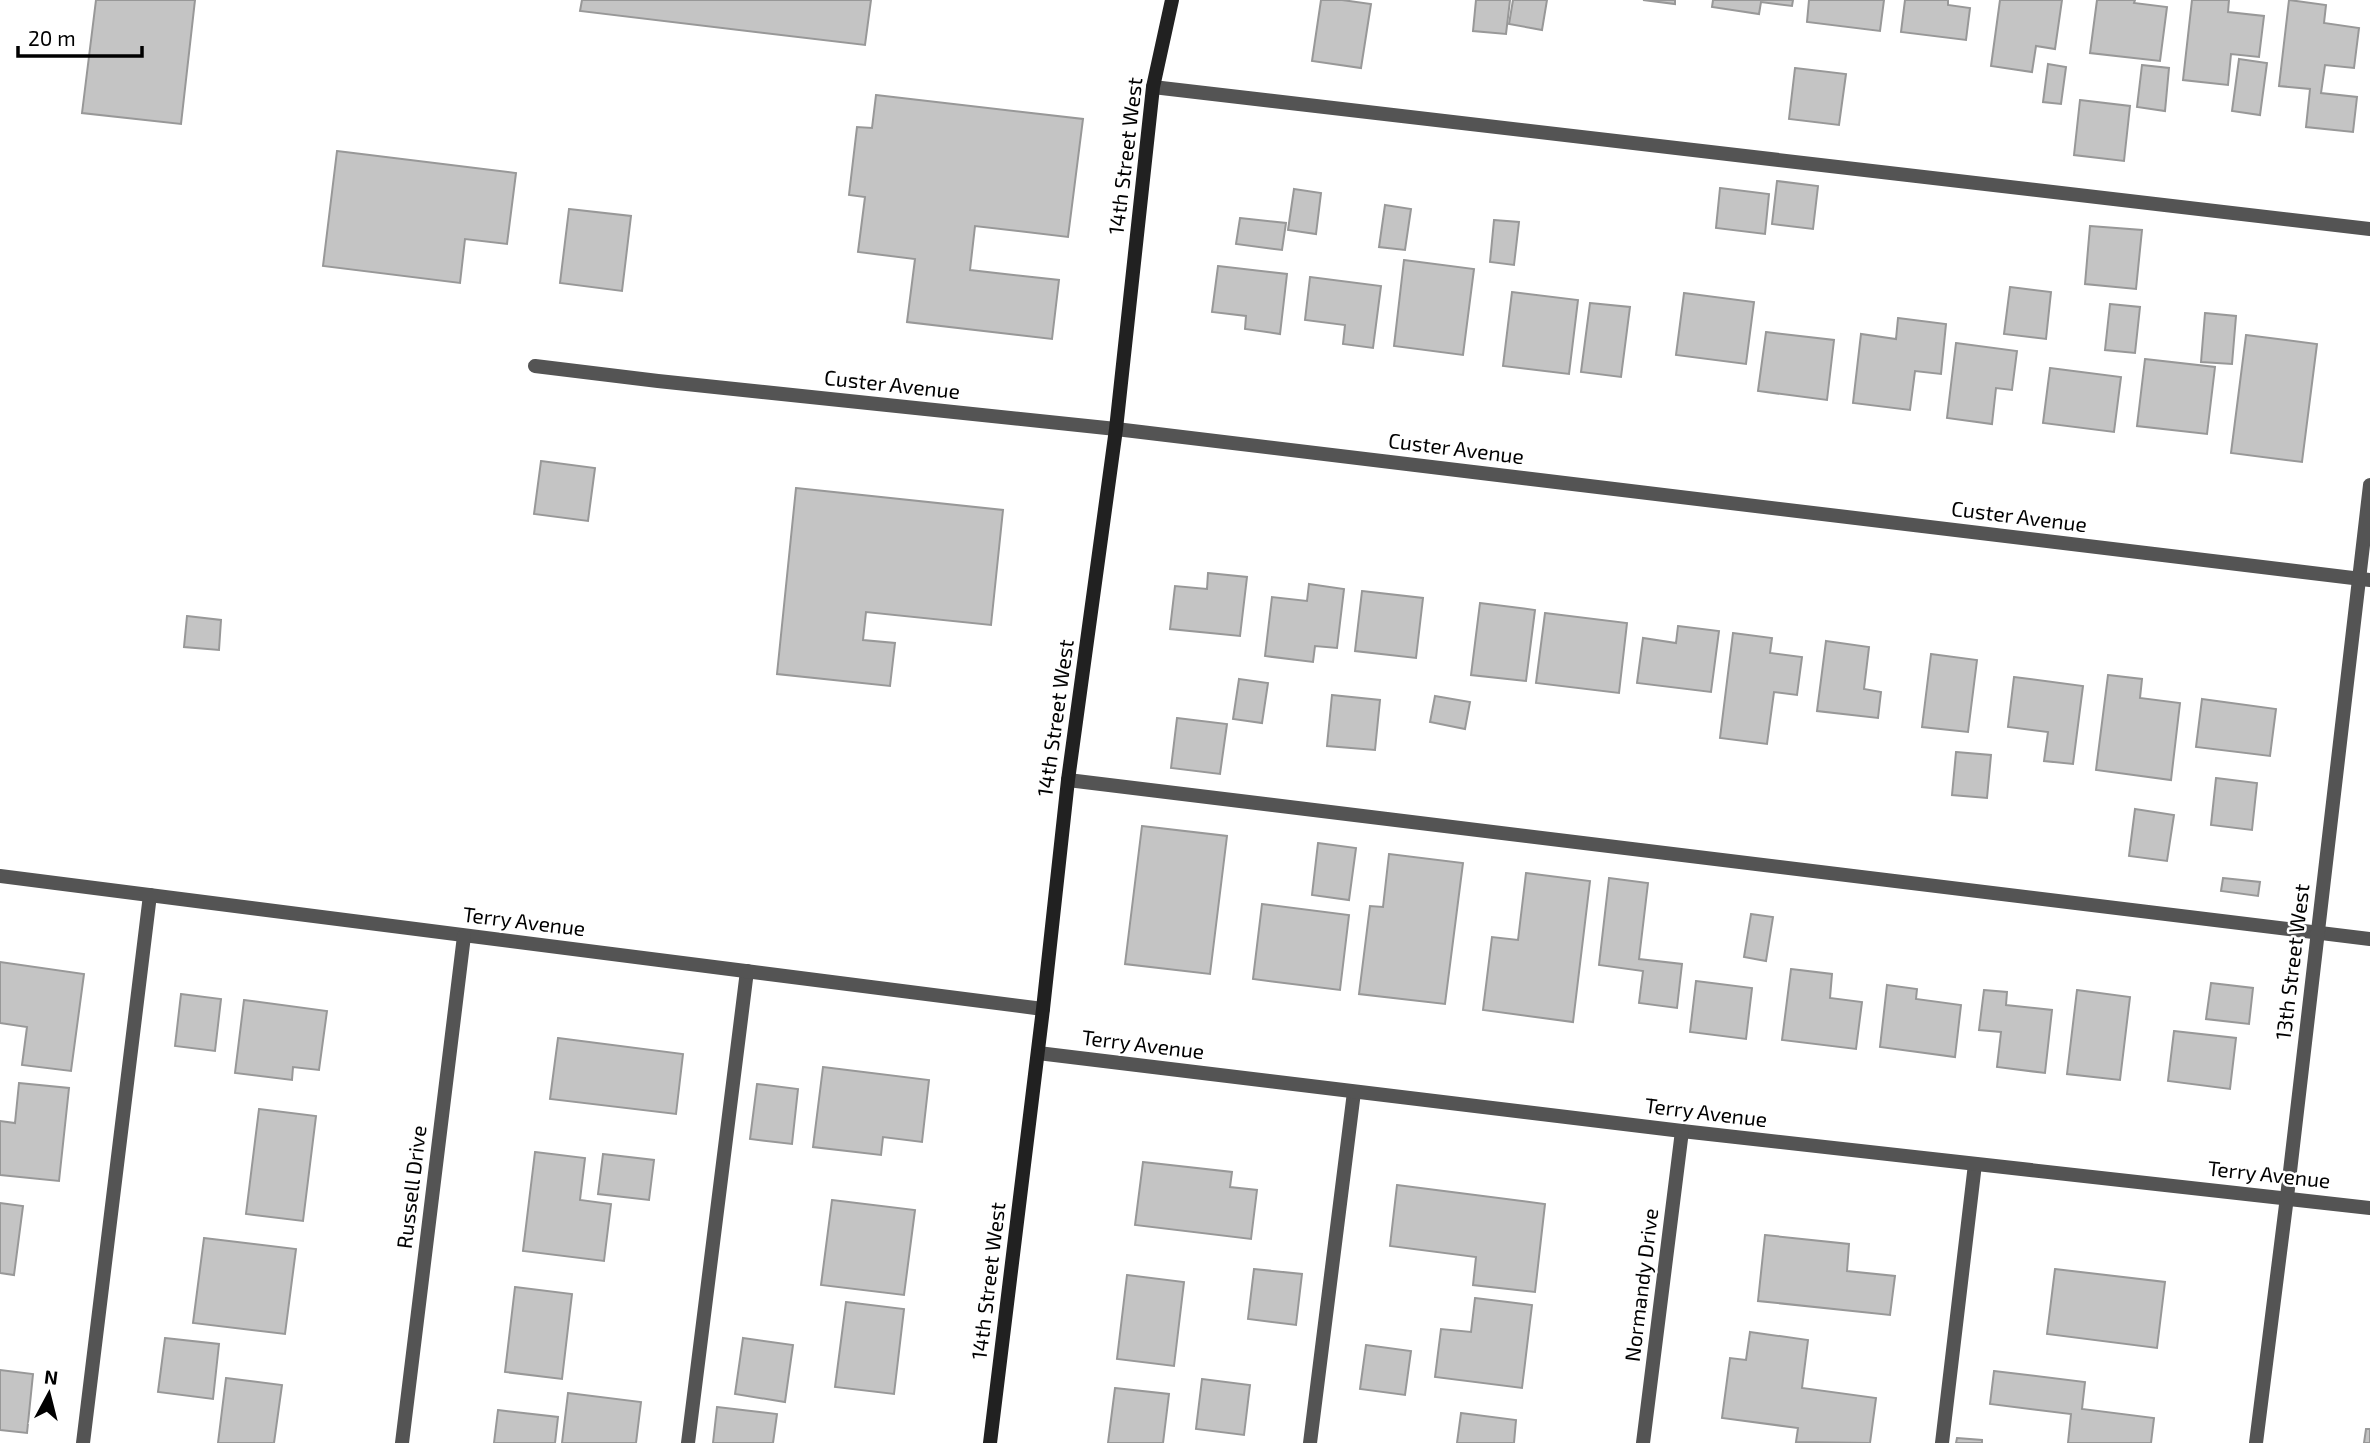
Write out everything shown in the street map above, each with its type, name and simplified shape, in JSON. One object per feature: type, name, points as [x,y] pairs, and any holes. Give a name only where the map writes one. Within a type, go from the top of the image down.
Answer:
[{"type":"street","name":"14th Street West","points":[[990,1443],[1038,1053],[1068,780],[1116,429],[1153,87],[1172,0]]},
{"type":"street","points":[[1153,87],[2370,229]]},
{"type":"street","name":"Custer Avenue","points":[[535,366],[672,383],[1116,429],[2365,580]]},
{"type":"street","name":"13th Street West","points":[[2256,1443],[2318,933],[2365,580],[2370,485]]},
{"type":"street","points":[[1068,780],[2370,939]]},
{"type":"street","name":"Terry Avenue","points":[[0,876],[1043,1009]]},
{"type":"street","points":[[83,1443],[150,895]]},
{"type":"street","name":"Russell Drive","points":[[402,1443],[464,936]]},
{"type":"street","points":[[688,1443],[747,971]]},
{"type":"street","name":"Terry Avenue","points":[[1038,1053],[1682,1131],[2370,1208]]},
{"type":"street","points":[[1310,1443],[1354,1092]]},
{"type":"street","name":"Normandy Drive","points":[[1643,1443],[1682,1131]]},
{"type":"street","points":[[1942,1443],[1975,1164]]},
{"type":"building","points":[[96,0],[195,0],[181,124],[82,113]]},
{"type":"building","points":[[582,0],[871,0],[865,45],[580,11]]},
{"type":"building","points":[[1321,0],[1371,4],[1361,68],[1312,61]]},
{"type":"building","points":[[1476,0],[1510,0],[1506,34],[1473,31]]},
{"type":"building","points":[[1513,0],[1547,0],[1542,30],[1509,24]]},
{"type":"building","points":[[1643,0],[1675,0],[1675,4]]},
{"type":"building","points":[[1713,0],[1793,0],[1792,6],[1761,2],[1759,14],[1712,7]]},
{"type":"building","points":[[1809,0],[1884,0],[1880,31],[1807,22]]},
{"type":"building","points":[[1905,0],[1948,0],[1948,5],[1970,8],[1966,40],[1901,32]]},
{"type":"building","points":[[2000,0],[2062,0],[2055,49],[2036,46],[2032,72],[1991,66]]},
{"type":"building","points":[[2097,0],[2135,0],[2134,3],[2167,7],[2160,61],[2090,53]]},
{"type":"building","points":[[2192,0],[2229,0],[2228,12],[2264,16],[2259,57],[2231,54],[2228,85],[2183,80]]},
{"type":"building","points":[[2289,0],[2326,5],[2324,23],[2359,28],[2354,68],[2325,65],[2321,93],[2357,97],[2353,132],[2306,127],[2310,89],[2279,86]]},
{"type":"building","points":[[2239,59],[2267,63],[2260,115],[2232,111]]},
{"type":"building","points":[[2048,64],[2066,67],[2061,104],[2043,102]]},
{"type":"building","points":[[2142,65],[2169,68],[2165,111],[2137,107]]},
{"type":"building","points":[[1795,68],[1846,74],[1839,125],[1789,119]]},
{"type":"building","points":[[876,95],[1083,119],[1068,237],[975,226],[970,270],[1059,280],[1052,339],[907,322],[915,259],[858,252],[865,197],[849,195],[857,127],[872,128]]},
{"type":"building","points":[[2080,100],[2130,106],[2124,161],[2074,155]]},
{"type":"building","points":[[337,151],[516,173],[507,244],[465,239],[460,283],[323,266]]},
{"type":"building","points":[[1777,181],[1818,186],[1813,229],[1772,224]]},
{"type":"building","points":[[1720,188],[1769,194],[1765,234],[1716,228]]},
{"type":"building","points":[[1294,189],[1321,193],[1316,234],[1288,230]]},
{"type":"building","points":[[1385,205],[1411,209],[1405,250],[1379,247]]},
{"type":"building","points":[[569,209],[631,216],[622,291],[560,283]]},
{"type":"building","points":[[1240,218],[1286,223],[1282,250],[1236,244]]},
{"type":"building","points":[[1494,220],[1519,222],[1514,265],[1490,262]]},
{"type":"building","points":[[2090,226],[2142,230],[2136,289],[2085,284]]},
{"type":"building","points":[[1404,260],[1474,269],[1463,355],[1394,346]]},
{"type":"building","points":[[1218,266],[1287,274],[1280,334],[1245,329],[1246,316],[1212,312]]},
{"type":"building","points":[[1310,277],[1381,286],[1373,348],[1343,344],[1345,325],[1305,320]]},
{"type":"building","points":[[2010,287],[2051,292],[2046,339],[2004,334]]},
{"type":"building","points":[[1512,292],[1578,300],[1569,374],[1503,366]]},
{"type":"building","points":[[1684,293],[1754,302],[1746,364],[1676,355]]},
{"type":"building","points":[[1590,303],[1630,307],[1621,377],[1581,372]]},
{"type":"building","points":[[2110,304],[2140,307],[2135,353],[2105,350]]},
{"type":"building","points":[[2205,313],[2236,316],[2232,364],[2201,362]]},
{"type":"building","points":[[1898,318],[1946,324],[1941,374],[1915,371],[1910,410],[1853,403],[1861,334],[1896,339]]},
{"type":"building","points":[[1766,332],[1834,340],[1827,400],[1758,391]]},
{"type":"building","points":[[2246,335],[2317,344],[2302,462],[2231,453]]},
{"type":"building","points":[[1956,343],[2017,351],[2012,390],[1996,388],[1992,424],[1947,418]]},
{"type":"building","points":[[2145,359],[2215,367],[2207,434],[2137,426]]},
{"type":"building","points":[[2050,368],[2121,377],[2114,432],[2043,423]]},
{"type":"building","points":[[541,461],[595,468],[588,521],[534,514]]},
{"type":"building","points":[[796,488],[1003,510],[991,625],[866,612],[863,640],[895,643],[890,686],[777,674]]},
{"type":"building","points":[[1208,573],[1247,577],[1240,636],[1170,629],[1175,586],[1207,589]]},
{"type":"building","points":[[1309,584],[1344,589],[1337,648],[1315,646],[1313,662],[1265,656],[1272,597],[1307,601]]},
{"type":"building","points":[[1362,591],[1423,598],[1416,658],[1355,651]]},
{"type":"building","points":[[1480,603],[1535,610],[1526,681],[1471,675]]},
{"type":"building","points":[[1545,613],[1627,623],[1619,693],[1536,683]]},
{"type":"building","points":[[187,616],[221,620],[219,650],[184,647]]},
{"type":"building","points":[[1678,626],[1719,631],[1711,692],[1637,683],[1643,638],[1676,643]]},
{"type":"building","points":[[1733,633],[1772,638],[1770,653],[1802,657],[1797,695],[1774,692],[1767,744],[1720,738]]},
{"type":"building","points":[[1826,641],[1869,647],[1864,689],[1881,692],[1878,718],[1817,711]]},
{"type":"building","points":[[1931,654],[1977,660],[1968,732],[1922,727]]},
{"type":"building","points":[[2108,675],[2142,679],[2140,698],[2180,703],[2171,780],[2096,770]]},
{"type":"building","points":[[2014,677],[2083,686],[2073,764],[2044,761],[2048,732],[2008,727]]},
{"type":"building","points":[[1239,679],[1268,683],[1262,723],[1233,719]]},
{"type":"building","points":[[1332,695],[1380,700],[1375,750],[1327,746]]},
{"type":"building","points":[[1435,696],[1470,702],[1465,729],[1430,722]]},
{"type":"building","points":[[2202,699],[2276,709],[2270,756],[2196,747]]},
{"type":"building","points":[[1177,718],[1227,724],[1220,774],[1171,768]]},
{"type":"building","points":[[1956,752],[1991,755],[1987,798],[1952,795]]},
{"type":"building","points":[[2216,778],[2257,783],[2252,830],[2211,825]]},
{"type":"building","points":[[2135,809],[2174,815],[2167,861],[2129,856]]},
{"type":"building","points":[[1142,826],[1227,836],[1210,974],[1125,964]]},
{"type":"building","points":[[1318,843],[1356,848],[1349,900],[1312,895]]},
{"type":"building","points":[[1389,854],[1463,863],[1445,1004],[1359,994],[1370,906],[1383,907]]},
{"type":"building","points":[[1526,873],[1590,881],[1573,1022],[1483,1010],[1492,937],[1518,940]]},
{"type":"building","points":[[1609,878],[1648,883],[1639,959],[1682,964],[1677,1008],[1639,1003],[1643,971],[1599,965]]},
{"type":"building","points":[[2223,878],[2260,882],[2258,896],[2221,891]]},
{"type":"building","points":[[1262,904],[1349,915],[1340,990],[1253,979]]},
{"type":"building","points":[[1751,914],[1773,917],[1766,961],[1744,957]]},
{"type":"building","points":[[0,962],[84,974],[71,1071],[22,1065],[27,1027],[0,1023]]},
{"type":"building","points":[[1791,969],[1832,974],[1830,998],[1862,1002],[1856,1049],[1782,1040]]},
{"type":"building","points":[[1696,981],[1752,988],[1746,1039],[1690,1032]]},
{"type":"building","points":[[2211,983],[2253,988],[2249,1024],[2206,1019]]},
{"type":"building","points":[[1887,985],[1917,989],[1916,999],[1961,1005],[1955,1057],[1880,1047]]},
{"type":"building","points":[[1984,990],[2007,992],[2006,1005],[2052,1010],[2045,1073],[1997,1067],[2001,1032],[1979,1030]]},
{"type":"building","points":[[2077,990],[2130,997],[2120,1080],[2067,1074]]},
{"type":"building","points":[[181,994],[221,999],[215,1051],[175,1046]]},
{"type":"building","points":[[244,1000],[327,1011],[319,1070],[293,1067],[292,1080],[235,1073]]},
{"type":"building","points":[[2174,1031],[2236,1038],[2230,1089],[2168,1081]]},
{"type":"building","points":[[558,1038],[683,1054],[676,1114],[550,1099]]},
{"type":"building","points":[[823,1067],[929,1080],[922,1142],[883,1137],[881,1155],[813,1147]]},
{"type":"building","points":[[19,1083],[69,1088],[59,1181],[0,1175],[0,1121],[15,1123]]},
{"type":"building","points":[[757,1084],[798,1089],[792,1144],[750,1139]]},
{"type":"building","points":[[259,1109],[316,1116],[303,1221],[246,1214]]},
{"type":"building","points":[[535,1152],[585,1158],[580,1200],[611,1204],[604,1261],[523,1251]]},
{"type":"building","points":[[603,1154],[654,1160],[649,1200],[598,1194]]},
{"type":"building","points":[[1143,1162],[1232,1172],[1230,1187],[1257,1190],[1251,1239],[1135,1225]]},
{"type":"building","points":[[1397,1185],[1545,1204],[1535,1292],[1473,1285],[1476,1257],[1390,1246]]},
{"type":"building","points":[[832,1200],[915,1210],[904,1295],[821,1285]]},
{"type":"building","points":[[0,1203],[23,1206],[14,1275],[0,1273]]},
{"type":"building","points":[[1765,1235],[1849,1244],[1847,1271],[1895,1276],[1890,1315],[1758,1301]]},
{"type":"building","points":[[204,1238],[296,1249],[285,1334],[193,1323]]},
{"type":"building","points":[[1254,1269],[1302,1274],[1296,1325],[1248,1319]]},
{"type":"building","points":[[2055,1269],[2165,1282],[2157,1348],[2047,1334]]},
{"type":"building","points":[[1127,1275],[1184,1282],[1174,1366],[1117,1359]]},
{"type":"building","points":[[515,1287],[572,1294],[562,1379],[505,1372]]},
{"type":"building","points":[[1475,1298],[1532,1305],[1522,1388],[1435,1377],[1441,1329],[1471,1332]]},
{"type":"building","points":[[846,1302],[904,1309],[894,1394],[835,1387]]},
{"type":"building","points":[[1750,1332],[1808,1340],[1802,1388],[1876,1398],[1870,1443],[1796,1442],[1798,1428],[1722,1418],[1730,1358],[1746,1360]]},
{"type":"building","points":[[165,1338],[219,1344],[213,1399],[158,1392]]},
{"type":"building","points":[[743,1338],[793,1345],[785,1402],[735,1394]]},
{"type":"building","points":[[1366,1345],[1411,1351],[1405,1395],[1360,1389]]},
{"type":"building","points":[[0,1370],[33,1374],[27,1433],[0,1430]]},
{"type":"building","points":[[1994,1371],[2085,1382],[2082,1409],[2154,1418],[2151,1443],[2068,1443],[2071,1414],[1990,1404]]},
{"type":"building","points":[[226,1378],[282,1385],[274,1443],[218,1443]]},
{"type":"building","points":[[1202,1379],[1250,1385],[1244,1435],[1196,1429]]},
{"type":"building","points":[[1115,1388],[1169,1394],[1163,1443],[1108,1443]]},
{"type":"building","points":[[568,1393],[641,1402],[636,1443],[562,1443]]},
{"type":"building","points":[[717,1407],[777,1414],[773,1443],[713,1443]]},
{"type":"building","points":[[498,1410],[558,1417],[555,1443],[494,1443]]},
{"type":"building","points":[[1461,1413],[1516,1420],[1514,1443],[1457,1443]]},
{"type":"building","points":[[2366,1429],[2370,1429],[2370,1443],[2364,1443]]},
{"type":"building","points":[[1957,1438],[1982,1440],[1982,1443],[1956,1443]]}]
